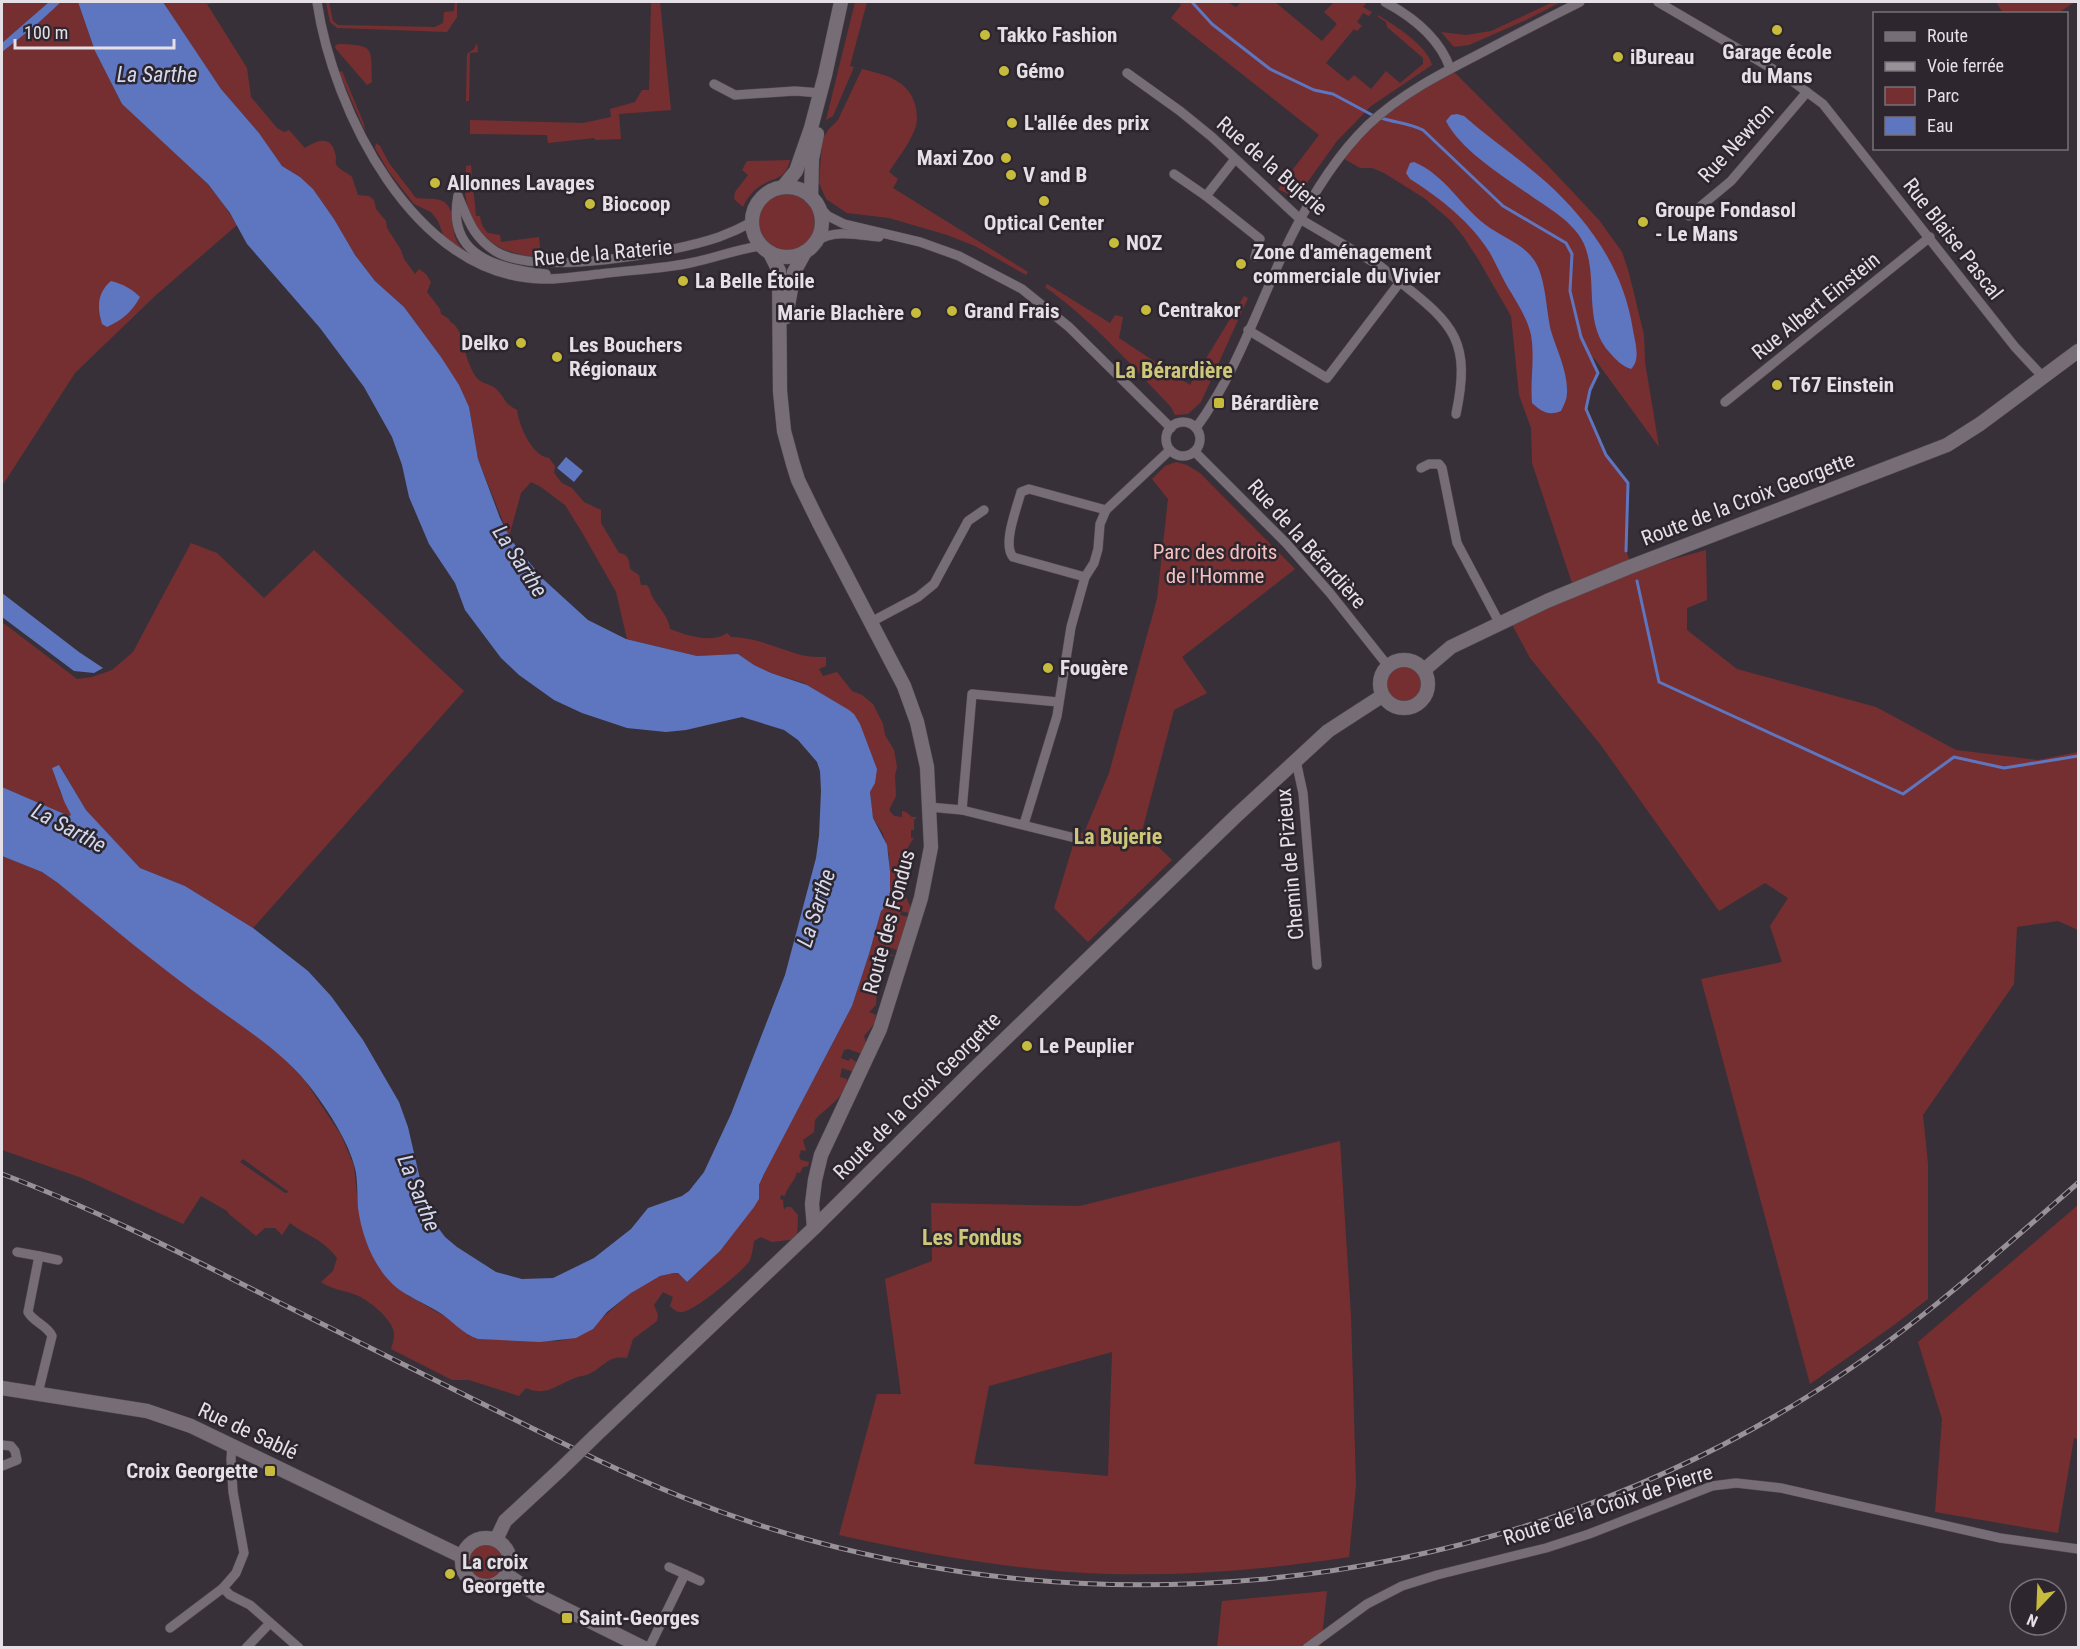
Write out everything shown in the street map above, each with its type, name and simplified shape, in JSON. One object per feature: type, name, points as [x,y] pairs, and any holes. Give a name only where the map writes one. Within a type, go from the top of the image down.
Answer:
[{"type":"street","name":"Rue de la Raterie","points":[[317,2],[326,50],[335,77],[351,116],[380,169],[424,223],[450,247],[473,261],[514,276],[543,280],[690,263],[742,248],[766,249]]},
{"type":"street","points":[[783,188],[800,162],[821,93],[841,2]]},
{"type":"street","points":[[1385,2],[1416,22],[1434,39],[1445,54],[1450,68]]},
{"type":"street","points":[[1196,428],[1214,401],[1300,219],[1341,157],[1369,124],[1420,85],[1580,2]]},
{"type":"street","name":"Rue Blaise Pascal","points":[[1658,2],[1788,78],[1822,104],[1930,237],[2015,347],[2043,377]]},
{"type":"street","name":"Rue de la Bujerie","points":[[1127,73],[1180,111],[1300,219],[1380,267],[1432,308],[1453,334],[1462,358],[1462,384],[1456,414]]},
{"type":"street","points":[[816,241],[822,223],[814,201],[812,159],[825,75]]},
{"type":"street","points":[[714,84],[735,95],[795,91],[821,93]]},
{"type":"street","name":"Rue Newton","points":[[1689,216],[1731,181],[1807,92]]},
{"type":"street","points":[[1206,196],[1235,159]]},
{"type":"street","points":[[1174,174],[1260,239],[1255,257]]},
{"type":"street","points":[[908,239],[842,234],[826,236],[816,241],[805,252],[789,257],[766,249],[754,235],[752,222],[754,210],[761,199],[772,191],[795,188],[814,201],[828,216],[844,224],[908,239],[959,256],[989,270],[1028,292],[1069,327],[1171,428]]},
{"type":"street","name":"Rue de la Raterie","points":[[551,274],[520,271],[501,266],[471,249],[461,237],[456,226],[455,212],[458,196],[467,223],[485,244],[504,256],[529,262],[551,263],[602,259],[674,249],[718,237],[752,222]]},
{"type":"street","name":"Rue Albert Einstein","points":[[1725,402],[1930,237]]},
{"type":"street","name":"Route des Fondus","points":[[766,249],[779,272],[780,391],[784,431],[798,480],[904,686],[917,722],[927,767],[931,847],[911,934],[880,1029],[821,1155],[812,1204],[814,1228]]},
{"type":"street","name":"Route des Fondus","points":[[780,355],[794,272],[805,252]]},
{"type":"street","points":[[1248,330],[1328,378],[1400,282]]},
{"type":"street","name":"Route de la Croix Georgette","points":[[1424,670],[1451,647],[1547,601],[1947,445],[1980,424],[2079,351]]},
{"type":"street","points":[[1182,422],[1196,428],[1200,443],[1195,452],[1185,456],[1174,454],[1170,450],[1166,440],[1171,428],[1182,422]]},
{"type":"street","points":[[1024,824],[1057,716],[1071,627],[1085,577],[1094,563],[1098,549],[1100,524],[1106,510],[1170,450]]},
{"type":"street","name":"Rue de la Bérardière","points":[[1195,452],[1286,543],[1330,593],[1388,666]]},
{"type":"street","points":[[1421,468],[1433,463],[1439,464],[1442,468],[1457,543],[1500,624]]},
{"type":"street","points":[[1085,577],[1013,556],[1010,552],[1009,538],[1021,492],[1029,489],[1106,510]]},
{"type":"street","points":[[872,622],[918,597],[933,584],[968,521],[984,510]]},
{"type":"street","points":[[1395,661],[1411,661],[1424,670],[1428,681],[1427,692],[1417,705],[1410,708],[1394,707],[1382,696],[1379,680],[1388,666],[1395,661]]},
{"type":"street","points":[[962,810],[972,694],[1058,702]]},
{"type":"street","name":"Route de la Croix Georgette","points":[[496,1540],[505,1521],[814,1228],[1128,918],[1328,731],[1382,696]]},
{"type":"street","name":"Chemin de Pizieux","points":[[1296,761],[1303,793],[1317,965]]},
{"type":"street","points":[[929,807],[962,810],[1075,838]]},
{"type":"street","points":[[17,1252],[58,1260]]},
{"type":"street","points":[[38,1393],[52,1336],[28,1312],[39,1256]]},
{"type":"street","name":"Rue de Sablé","points":[[2,1388],[147,1411],[168,1417],[463,1557]]},
{"type":"street","points":[[2,1445],[11,1446],[15,1450],[16,1460],[2,1467]]},
{"type":"street","points":[[170,1628],[223,1588],[236,1573],[244,1553],[233,1492],[232,1446]]},
{"type":"street","name":"Route de la Croix de Pierre","points":[[1307,1647],[1367,1604],[1402,1586],[1557,1545],[1712,1486],[1736,1483],[1781,1488],[2000,1538],[2079,1549]]},
{"type":"street","points":[[496,1540],[508,1551],[510,1568],[507,1575],[495,1584],[481,1586],[468,1578],[464,1571],[463,1557],[470,1545],[476,1541],[496,1540]]},
{"type":"street","points":[[669,1566],[700,1581]]},
{"type":"street","points":[[649,1647],[685,1574]]},
{"type":"street","points":[[507,1575],[537,1595],[644,1647]]},
{"type":"street","points":[[223,1588],[230,1595],[250,1605],[299,1647]]},
{"type":"street","points":[[246,1647],[270,1623]]},
{"type":"green space","points":[[2,2],[49,2],[2,43]]},
{"type":"green space","points":[[61,2],[78,2],[95,51],[122,104],[200,175],[237,225],[156,295],[75,373],[2,486],[2,52]]},
{"type":"green space","points":[[163,2],[221,2],[207,4],[247,68],[251,97],[277,128],[284,132],[289,130],[305,148],[319,141],[328,142],[331,145],[337,166],[352,177],[358,195],[369,196],[374,200],[376,209],[386,221],[387,228],[415,274],[419,269],[426,274],[431,282],[427,292],[440,309],[441,314],[457,328],[475,375],[482,382],[496,389],[507,403],[517,410],[527,439],[537,452],[549,458],[555,466],[554,473],[562,483],[572,488],[584,502],[601,510],[601,523],[619,553],[628,558],[630,569],[639,575],[641,585],[647,585],[666,617],[670,629],[706,638],[714,638],[727,633],[731,637],[758,641],[801,655],[826,657],[826,666],[819,669],[823,676],[837,672],[852,691],[862,695],[873,704],[883,724],[885,735],[894,750],[897,767],[896,796],[889,810],[894,816],[902,817],[902,811],[912,817],[917,817],[914,820],[914,830],[911,830],[911,838],[914,838],[904,855],[902,868],[907,886],[905,895],[912,910],[909,913],[901,911],[900,915],[908,917],[907,927],[897,950],[889,947],[887,953],[898,957],[887,955],[882,958],[879,966],[881,982],[877,988],[876,1005],[869,1012],[876,1015],[874,1024],[864,1036],[866,1044],[862,1054],[848,1049],[844,1050],[841,1058],[849,1061],[850,1058],[858,1063],[854,1072],[842,1068],[840,1077],[847,1079],[844,1091],[815,1120],[814,1132],[803,1140],[806,1151],[801,1150],[799,1157],[809,1162],[808,1166],[803,1167],[800,1173],[797,1172],[785,1196],[781,1195],[784,1210],[786,1207],[791,1207],[798,1215],[797,1239],[772,1242],[761,1237],[754,1241],[751,1258],[746,1265],[718,1290],[688,1310],[680,1312],[674,1309],[670,1306],[673,1297],[663,1292],[654,1305],[658,1315],[657,1321],[633,1339],[627,1358],[610,1360],[589,1374],[545,1391],[526,1388],[519,1396],[469,1380],[452,1380],[391,1349],[393,1329],[386,1318],[374,1306],[352,1293],[321,1282],[333,1271],[337,1258],[320,1242],[290,1223],[282,1235],[275,1228],[265,1228],[256,1236],[227,1211],[201,1196],[183,1224],[82,1178],[2,1150],[2,856],[42,872],[58,883],[211,1004],[281,1055],[306,1082],[341,1135],[354,1166],[358,1206],[407,1295],[453,1321],[468,1335],[478,1339],[559,1341],[575,1336],[590,1327],[630,1294],[660,1276],[677,1273],[687,1282],[720,1251],[759,1199],[759,1185],[769,1164],[852,1006],[881,911],[886,906],[890,895],[889,855],[883,834],[873,818],[870,792],[873,787],[875,763],[854,714],[804,683],[771,673],[738,654],[697,656],[627,639],[616,592],[565,505],[541,487],[531,482],[521,493],[509,537],[478,459],[469,407],[441,357],[404,307],[375,281],[355,255],[313,189],[300,177],[282,166],[259,133],[221,89]],"holes":[[[243,1159],[289,1192],[285,1193],[240,1162]]]},
{"type":"green space","points":[[326,2],[329,2],[333,21],[338,25],[435,27],[443,23],[444,12],[454,11],[455,2],[457,2],[457,17],[447,32],[337,28],[330,22]]},
{"type":"green space","points":[[651,2],[660,2],[671,110],[619,114],[621,139],[596,140],[594,138],[548,143],[547,135],[470,134],[470,120],[583,123],[611,117],[610,109],[635,102],[642,90],[649,90]]},
{"type":"green space","points":[[855,2],[867,2],[850,66],[854,67],[833,116],[826,120]]},
{"type":"green space","points":[[1178,2],[1227,2],[1236,7],[1241,2],[1275,2],[1322,41],[1337,24],[1324,12],[1334,2],[1367,2],[1363,7],[1372,12],[1369,16],[1363,13],[1357,22],[1362,26],[1357,31],[1354,29],[1326,63],[1348,81],[1354,75],[1371,89],[1386,71],[1400,83],[1423,64],[1423,58],[1387,27],[1386,22],[1378,15],[1417,43],[1432,65],[1371,106],[1337,141],[1304,187],[1298,193],[1290,195],[1278,189],[1319,135],[1171,18],[1181,5]]},
{"type":"green space","points":[[1553,2],[1561,2],[1469,45],[1454,47],[1441,32],[1466,35],[1491,31]]},
{"type":"green space","points":[[1996,2],[2075,2],[2060,12],[2002,12]]},
{"type":"green space","points":[[477,43],[478,52],[470,53],[469,101],[466,101],[467,54],[474,49]]},
{"type":"green space","points":[[338,44],[359,45],[368,50],[371,55],[372,82],[367,85],[336,49],[335,46]]},
{"type":"green space","points":[[1450,68],[1599,220],[1622,252],[1644,335],[1645,362],[1659,447],[1594,358],[1592,360],[1598,373],[1590,390],[1586,409],[1606,455],[1628,483],[1626,551],[1632,566],[1659,563],[1706,550],[1707,600],[1687,608],[1687,630],[1737,669],[1876,707],[1956,750],[2038,760],[2078,752],[2078,930],[2058,921],[2017,927],[2014,984],[1923,1115],[1928,1164],[1928,1299],[1810,1384],[1701,979],[1782,962],[1770,926],[1788,898],[1765,883],[1719,911],[1600,744],[1530,658],[1509,619],[1574,589],[1532,463],[1531,428],[1519,395],[1511,316],[1478,259],[1450,220],[1424,198],[1384,173],[1372,168],[1360,168],[1341,157],[1369,124]]},
{"type":"green space","points":[[862,69],[896,80],[903,85],[913,99],[916,108],[917,120],[912,137],[889,172],[898,179],[893,188],[1028,272],[1026,275],[975,246],[947,235],[889,218],[847,213],[826,199],[819,183],[822,141],[828,130],[838,120]]},
{"type":"green space","points":[[342,71],[364,124],[365,131],[339,72]]},
{"type":"green space","points":[[376,143],[416,198],[440,200],[449,207],[457,242],[472,256],[444,237],[438,221],[431,212],[414,204],[389,172],[375,148]]},
{"type":"green space","points":[[790,160],[786,171],[780,177],[756,189],[743,207],[734,199],[735,192],[748,175],[742,170],[747,161]]},
{"type":"green space","points":[[471,165],[476,216],[480,216],[488,233],[500,235],[501,242],[539,237],[541,257],[527,256],[503,249],[492,243],[475,225],[469,213],[465,191],[466,166]]},
{"type":"green space","points":[[786,193],[802,198],[810,206],[815,222],[810,238],[802,246],[786,251],[770,246],[762,238],[757,222],[762,206],[770,198]]},
{"type":"green space","points":[[1047,284],[1110,323],[1115,315],[1123,317],[1119,338],[1190,385],[1244,296],[1248,298],[1201,402],[1188,414],[1175,415],[1171,407],[1095,329],[1045,287]]},
{"type":"green space","name":"Parc des droits de l'Homme","points":[[1176,462],[1187,465],[1200,473],[1295,569],[1182,657],[1207,693],[1174,710],[1142,831],[1172,860],[1088,942],[1054,908],[1077,832],[1084,833],[1109,773],[1157,599],[1168,499],[1152,479],[1165,466]]},
{"type":"green space","points":[[191,543],[217,553],[264,598],[314,550],[464,691],[253,928],[185,886],[140,868],[86,810],[59,765],[59,790],[70,811],[69,816],[2,787],[2,622],[77,679],[112,670],[133,652]]},
{"type":"green space","points":[[1403,666],[1416,672],[1422,685],[1416,698],[1403,704],[1390,698],[1384,685],[1390,672]]},
{"type":"green space","points":[[1340,1141],[1351,1316],[1356,1485],[1349,1557],[1230,1571],[1109,1574],[1007,1566],[839,1535],[877,1394],[901,1394],[885,1279],[932,1261],[931,1203],[1080,1206]],"holes":[[[1112,1352],[1108,1476],[974,1464],[989,1386]]]},
{"type":"green space","points":[[2078,1205],[2078,1439],[2074,1438],[2058,1533],[1935,1512],[1942,1419],[1918,1342]]},
{"type":"green space","points":[[486,1542],[500,1548],[506,1562],[500,1576],[486,1582],[472,1576],[466,1562],[472,1548]]},
{"type":"green space","points":[[1327,1591],[1321,1645],[1317,1647],[1217,1648],[1222,1601]]},
{"type":"water","points":[[49,2],[61,2],[2,52],[2,43]]},
{"type":"water","name":"La Sarthe","points":[[78,2],[163,2],[221,89],[259,133],[282,166],[300,177],[313,189],[355,255],[375,281],[404,307],[441,357],[459,385],[469,407],[478,459],[500,518],[511,540],[543,579],[588,620],[626,639],[697,656],[738,654],[771,673],[807,685],[854,714],[877,769],[875,783],[870,792],[873,818],[887,845],[890,895],[886,906],[881,911],[852,1006],[764,1174],[759,1185],[759,1199],[720,1251],[687,1282],[678,1273],[660,1276],[631,1293],[607,1312],[593,1329],[576,1338],[540,1342],[478,1339],[467,1334],[442,1314],[397,1288],[382,1272],[366,1241],[358,1208],[356,1173],[348,1148],[332,1119],[303,1078],[266,1044],[133,945],[58,883],[42,872],[2,856],[2,787],[69,816],[71,815],[52,768],[59,765],[86,810],[140,868],[185,886],[253,928],[308,971],[331,996],[363,1040],[399,1102],[408,1127],[423,1192],[434,1222],[445,1237],[457,1247],[496,1272],[522,1279],[553,1278],[594,1258],[631,1229],[648,1208],[682,1196],[704,1172],[731,1114],[785,975],[816,858],[821,791],[817,762],[798,740],[784,730],[742,717],[686,730],[666,732],[627,728],[582,713],[554,700],[519,675],[501,658],[465,610],[455,583],[429,544],[409,497],[402,465],[392,437],[364,387],[320,328],[247,244],[230,213],[208,184],[122,104],[95,51]]},
{"type":"water","points":[[1451,115],[1464,116],[1546,182],[1577,214],[1603,249],[1622,287],[1628,308],[1636,351],[1636,361],[1631,369],[1619,362],[1601,341],[1593,315],[1588,258],[1580,237],[1562,218],[1498,173],[1462,143],[1446,121]]},
{"type":"water","points":[[1414,162],[1435,175],[1480,220],[1520,246],[1534,260],[1541,275],[1551,331],[1566,377],[1567,395],[1561,411],[1545,412],[1532,403],[1532,343],[1524,316],[1490,253],[1474,231],[1432,194],[1410,179],[1406,173],[1410,163]]},
{"type":"water","points":[[111,281],[127,287],[140,297],[126,315],[107,327],[102,324],[99,301],[103,290]]},
{"type":"water","points":[[566,457],[583,471],[574,482],[557,468]]},
{"type":"water","points":[[2,593],[103,668],[94,673],[74,671],[2,617]]},
{"type":"waterway","points":[[1192,2],[1212,24],[1270,69],[1314,90],[1333,94],[1374,116]]},
{"type":"waterway","points":[[1381,118],[1423,130],[1503,206],[1566,243],[1572,254],[1570,291],[1581,337],[1598,373],[1590,390],[1586,409],[1606,455],[1628,483],[1626,551]]},
{"type":"waterway","points":[[1637,581],[1659,682],[1903,794],[1954,757],[2004,768],[2078,756]]},
{"type":"railway","points":[[2,1174],[128,1228],[558,1441],[682,1497],[822,1543],[966,1572],[1112,1584],[1258,1580],[1403,1558],[1545,1520],[1681,1465],[1810,1395],[1881,1347],[1949,1294],[2078,1183]]},
{"type":"place","name":"Garage école du Mans","points":[[1777,30]]},
{"type":"place","name":"Takko Fashion","points":[[985,35]]},
{"type":"place","name":"iBureau","points":[[1618,57]]},
{"type":"place","name":"Gémo","points":[[1004,71]]},
{"type":"place","name":"L'allée des prix","points":[[1012,123]]},
{"type":"place","name":"Maxi Zoo","points":[[1006,158]]},
{"type":"place","name":"V and B","points":[[1011,175]]},
{"type":"place","name":"Allonnes Lavages","points":[[435,183]]},
{"type":"place","name":"Optical Center","points":[[1044,201]]},
{"type":"place","name":"Biocoop","points":[[590,204]]},
{"type":"place","name":"Groupe Fondasol - Le Mans","points":[[1643,222]]},
{"type":"place","name":"NOZ","points":[[1114,243]]},
{"type":"place","name":"Zone d'aménagement commerciale du Vivier","points":[[1241,264]]},
{"type":"place","name":"La Belle Étoile","points":[[683,281]]},
{"type":"place","name":"Centrakor","points":[[1146,310]]},
{"type":"place","name":"Grand Frais","points":[[952,311]]},
{"type":"place","name":"Marie Blachère","points":[[916,313]]},
{"type":"place","name":"Delko","points":[[521,343]]},
{"type":"place","name":"Les Bouchers Régionaux","points":[[557,357]]},
{"type":"place","name":"T67 Einstein","points":[[1777,385]]},
{"type":"place","name":"Bérardière","points":[[1219,403]]},
{"type":"place","name":"Fougère","points":[[1048,668]]},
{"type":"place","name":"Le Peuplier","points":[[1027,1046]]},
{"type":"place","name":"Croix Georgette","points":[[270,1471]]},
{"type":"place","name":"La croix Georgette","points":[[450,1574]]},
{"type":"place","name":"Saint-Georges","points":[[567,1618]]},
{"type":"district","name":"La Bérardière","points":[[1174,370]]},
{"type":"district","name":"La Bujerie","points":[[1118,836]]},
{"type":"district","name":"Les Fondus","points":[[972,1237]]}]
